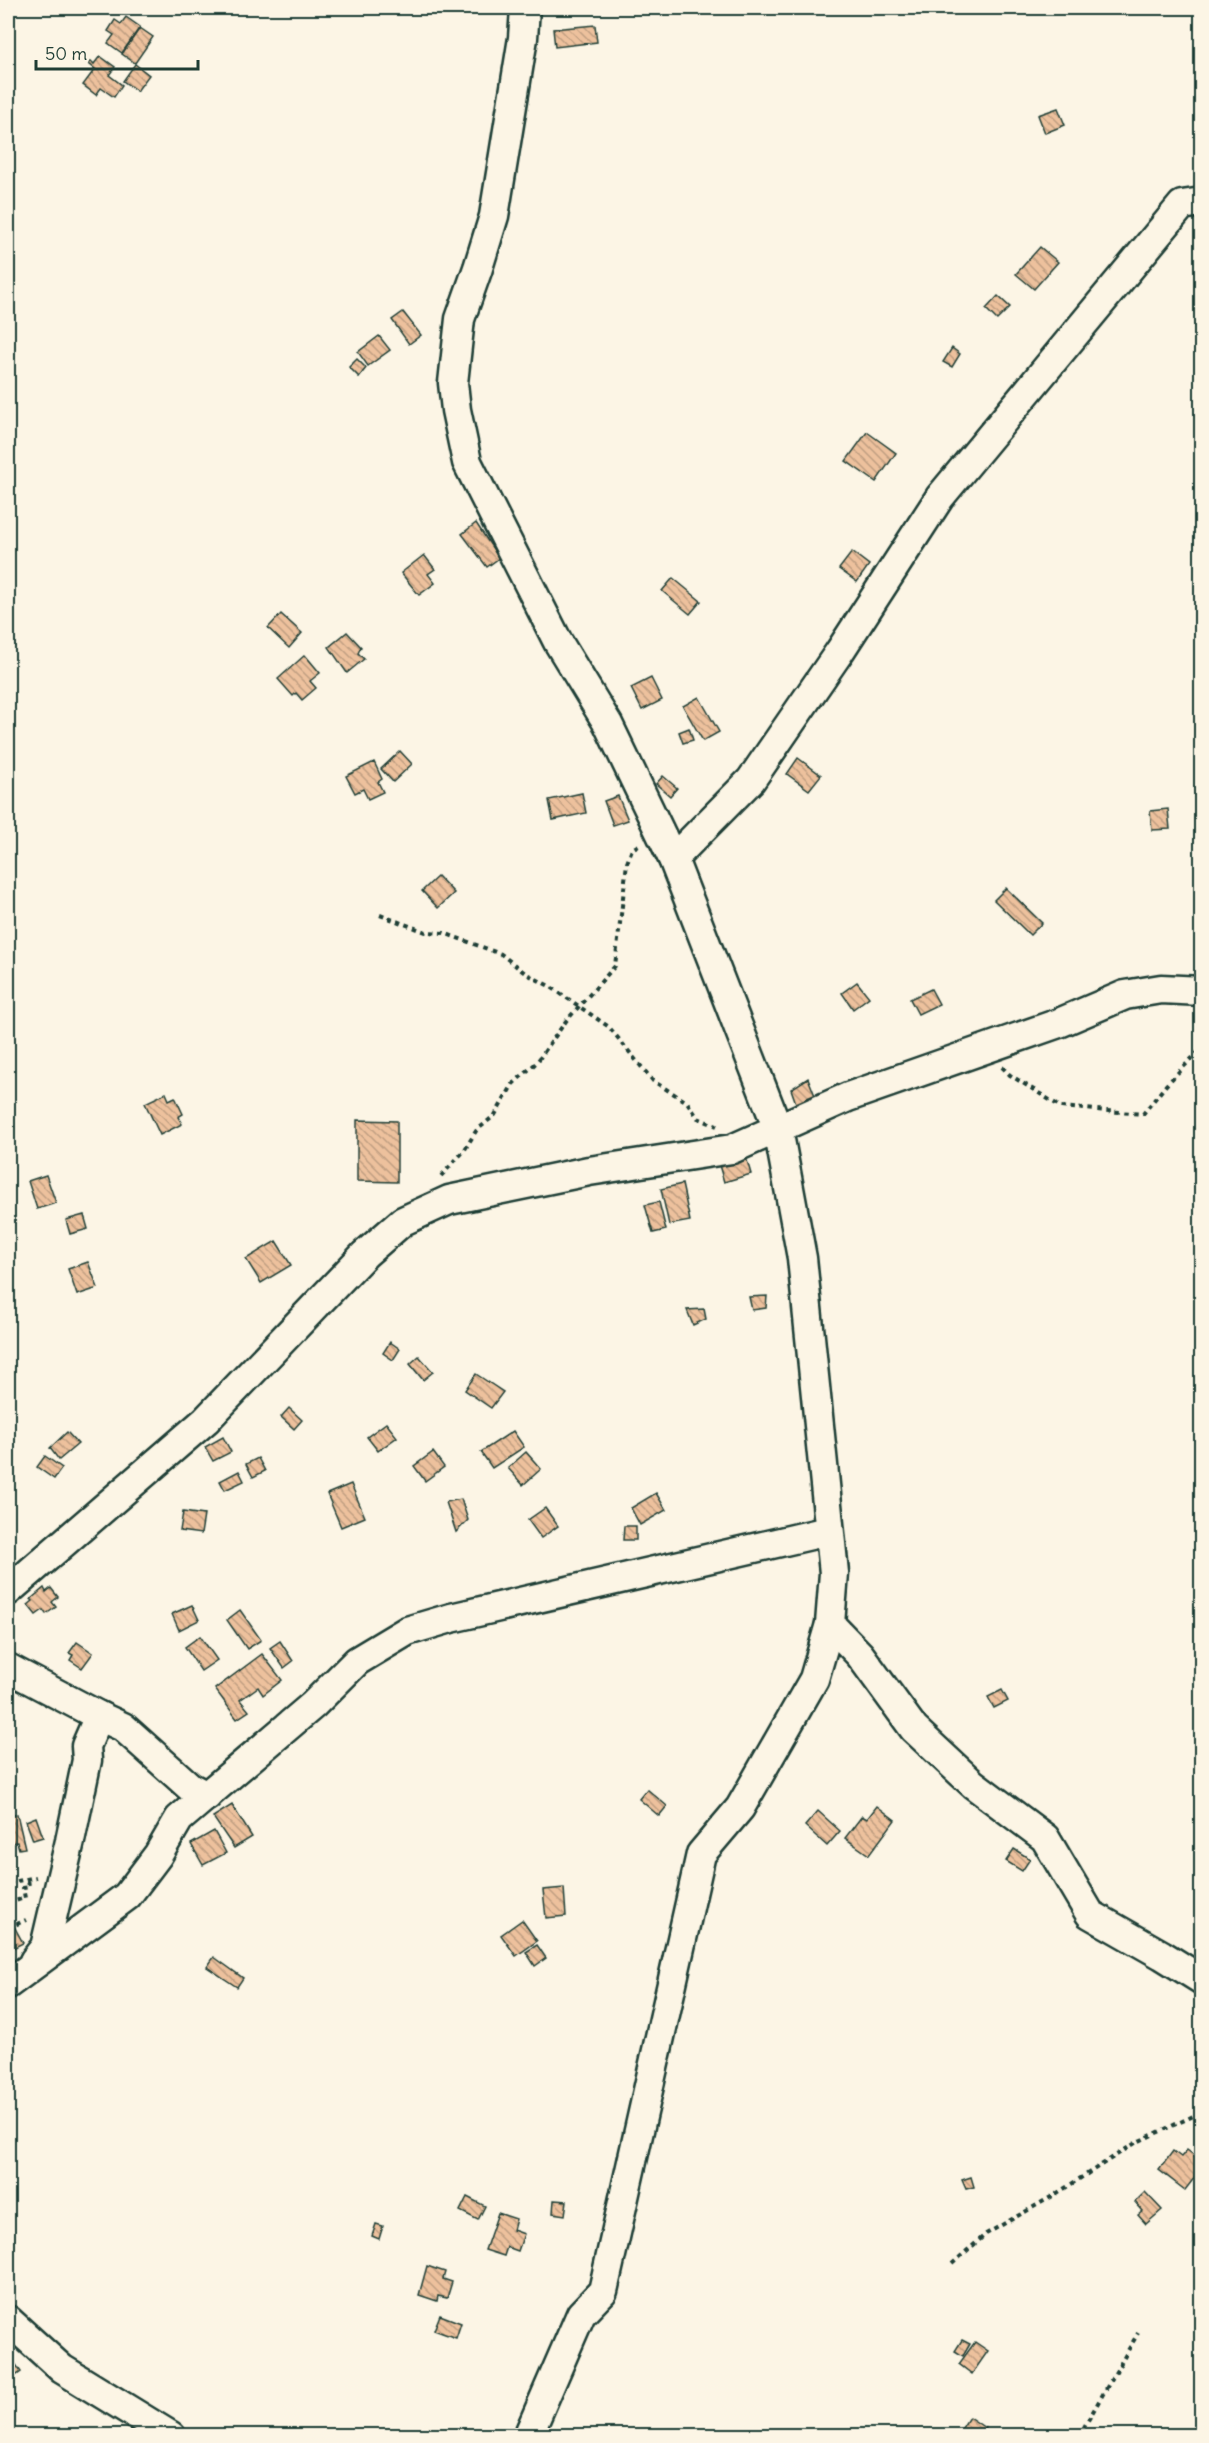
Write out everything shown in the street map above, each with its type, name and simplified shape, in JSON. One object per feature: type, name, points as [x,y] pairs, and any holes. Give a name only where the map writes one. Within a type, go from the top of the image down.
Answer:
[{"type":"street","points":[[525,8],[522,48],[494,216],[460,319],[453,383],[456,410],[467,462],[558,642],[608,724],[673,859],[778,1129],[802,1258],[834,1573],[830,1624],[814,1679],[740,1808],[701,1854],[603,2291],[581,2314],[528,2436]]},
{"type":"street","points":[[673,859],[751,780],[840,651],[940,497],[1182,205],[1202,202]]},
{"type":"street","points":[[8,1591],[206,1420],[365,1254],[403,1221],[449,1200],[589,1171],[732,1149],[848,1097],[1059,1023],[1125,995],[1161,989],[1202,991]]},
{"type":"street","points":[[17,1976],[127,1896],[158,1855],[179,1819],[314,1705],[357,1661],[407,1631],[451,1617],[828,1531]]},
{"type":"street","points":[[830,1624],[860,1655],[914,1729],[973,1784],[1045,1838],[1090,1914],[1202,1980]]},
{"type":"street","points":[[8,1668],[123,1727],[190,1787],[207,1796]]},
{"type":"street","points":[[17,1976],[45,1947],[87,1760],[86,1746],[99,1716]]},
{"type":"street","points":[[8,2320],[62,2369],[171,2436]]},
{"type":"path","points":[[432,1208],[429,1189],[464,1151],[476,1131],[495,1115],[513,1084],[537,1062],[566,1021],[615,966],[627,863],[632,849],[660,832]]},
{"type":"path","points":[[380,915],[426,932],[444,933],[501,954],[525,973],[551,987],[609,1026],[653,1081],[687,1102],[698,1118],[716,1125],[742,1144]]},
{"type":"path","points":[[983,1048],[1010,1075],[1061,1107],[1143,1114],[1166,1085],[1202,1048]]},
{"type":"path","points":[[8,1903],[25,1898],[23,1888],[29,1887],[28,1878]]},
{"type":"path","points":[[952,2264],[986,2234],[1051,2197],[1137,2142],[1202,2112]]},
{"type":"path","points":[[1079,2436],[1138,2333]]},
{"type":"building","points":[[126,17],[140,27],[122,53],[108,43],[114,35],[108,31],[115,20],[121,24]]},
{"type":"building","points":[[595,25],[597,42],[555,47],[553,29]]},
{"type":"building","points":[[140,28],[153,37],[135,63],[122,54]]},
{"type":"building","points":[[100,56],[115,67],[109,75],[122,85],[114,97],[101,88],[96,95],[83,85],[95,69],[89,64],[91,61],[94,64]]},
{"type":"building","points":[[135,64],[149,75],[137,91],[123,81]]},
{"type":"building","points":[[1058,108],[1065,125],[1045,133],[1038,115]]},
{"type":"building","points":[[1040,247],[1058,262],[1034,289],[1016,274]]},
{"type":"building","points":[[998,296],[1010,307],[997,320],[986,309]]},
{"type":"building","points":[[403,312],[421,335],[409,344],[392,320]]},
{"type":"building","points":[[379,336],[390,350],[368,366],[358,352]]},
{"type":"building","points":[[952,348],[960,354],[952,367],[943,362]]},
{"type":"building","points":[[357,359],[366,368],[359,377],[349,367]]},
{"type":"building","points":[[867,432],[896,453],[876,482],[846,461]]},
{"type":"building","points":[[476,523],[499,558],[487,567],[462,534]]},
{"type":"building","points":[[852,552],[869,565],[857,582],[839,569]]},
{"type":"building","points":[[424,555],[435,569],[428,574],[435,583],[419,595],[401,573]]},
{"type":"building","points":[[673,578],[701,601],[690,614],[662,591]]},
{"type":"building","points":[[281,614],[302,633],[289,648],[268,628]]},
{"type":"building","points":[[347,632],[361,647],[358,653],[364,659],[347,673],[329,647]]},
{"type":"building","points":[[305,655],[320,673],[310,681],[316,688],[302,700],[296,693],[293,696],[278,679]]},
{"type":"building","points":[[651,678],[662,700],[642,710],[631,688]]},
{"type":"building","points":[[699,697],[719,732],[703,741],[683,706]]},
{"type":"building","points":[[689,728],[693,740],[683,743],[679,732]]},
{"type":"building","points":[[400,751],[412,764],[393,782],[381,769]]},
{"type":"building","points":[[798,758],[821,775],[809,790],[787,774]]},
{"type":"building","points":[[374,762],[382,779],[378,782],[383,792],[368,799],[363,789],[355,793],[346,776]]},
{"type":"building","points":[[663,776],[677,788],[670,796],[656,784]]},
{"type":"building","points":[[582,793],[586,813],[553,820],[549,800]]},
{"type":"building","points":[[618,796],[628,820],[613,825],[604,801]]},
{"type":"building","points":[[1168,809],[1170,829],[1152,830],[1150,811]]},
{"type":"building","points":[[438,876],[454,893],[438,908],[422,891]]},
{"type":"building","points":[[1006,888],[1042,923],[1030,935],[994,900]]},
{"type":"building","points":[[857,982],[869,997],[853,1009],[842,993]]},
{"type":"building","points":[[931,989],[939,1004],[918,1014],[910,999]]},
{"type":"building","points":[[808,1078],[816,1098],[797,1106],[791,1089]]},
{"type":"building","points":[[166,1093],[169,1100],[175,1097],[183,1114],[178,1117],[182,1124],[160,1135],[145,1103]]},
{"type":"building","points":[[357,1120],[397,1121],[397,1182],[357,1181]]},
{"type":"building","points":[[743,1147],[751,1174],[724,1182],[716,1155]]},
{"type":"building","points":[[46,1175],[56,1203],[37,1209],[28,1181]]},
{"type":"building","points":[[682,1184],[690,1221],[669,1225],[661,1189]]},
{"type":"building","points":[[659,1202],[666,1230],[653,1233],[645,1205]]},
{"type":"building","points":[[84,1215],[88,1229],[70,1234],[66,1220]]},
{"type":"building","points":[[276,1241],[291,1265],[261,1283],[246,1259]]},
{"type":"building","points":[[88,1262],[98,1288],[77,1295],[68,1269]]},
{"type":"building","points":[[767,1296],[766,1308],[752,1310],[749,1297]]},
{"type":"building","points":[[704,1309],[706,1319],[693,1325],[687,1310]]},
{"type":"building","points":[[390,1342],[400,1349],[393,1360],[383,1353]]},
{"type":"building","points":[[419,1356],[433,1372],[423,1380],[410,1364]]},
{"type":"building","points":[[476,1374],[503,1392],[491,1408],[465,1390]]},
{"type":"building","points":[[289,1408],[302,1420],[294,1429],[281,1417]]},
{"type":"building","points":[[386,1423],[397,1437],[378,1451],[367,1437]]},
{"type":"building","points":[[513,1431],[524,1447],[492,1468],[481,1452]]},
{"type":"building","points":[[67,1432],[78,1444],[59,1460],[50,1448]]},
{"type":"building","points":[[223,1437],[231,1452],[213,1461],[205,1447]]},
{"type":"building","points":[[433,1452],[444,1467],[425,1481],[414,1466]]},
{"type":"building","points":[[526,1452],[541,1469],[523,1485],[508,1468]]},
{"type":"building","points":[[45,1456],[62,1468],[54,1479],[37,1467]]},
{"type":"building","points":[[258,1458],[265,1471],[253,1477],[246,1464]]},
{"type":"building","points":[[239,1471],[244,1481],[225,1490],[220,1481]]},
{"type":"building","points":[[351,1484],[365,1517],[341,1527],[327,1494]]},
{"type":"building","points":[[656,1493],[666,1510],[640,1525],[631,1508]]},
{"type":"building","points":[[461,1499],[468,1520],[456,1532],[446,1502]]},
{"type":"building","points":[[545,1508],[558,1526],[541,1538],[528,1520]]},
{"type":"building","points":[[183,1512],[204,1515],[201,1534],[180,1531]]},
{"type":"building","points":[[624,1526],[636,1526],[636,1540],[623,1540]]},
{"type":"building","points":[[44,1588],[46,1592],[51,1588],[58,1597],[52,1602],[56,1607],[46,1614],[43,1610],[36,1615],[28,1605],[33,1601],[31,1599]]},
{"type":"building","points":[[192,1605],[199,1620],[179,1630],[172,1614]]},
{"type":"building","points":[[240,1610],[261,1640],[247,1649],[227,1620]]},
{"type":"building","points":[[200,1636],[217,1660],[201,1671],[185,1647]]},
{"type":"building","points":[[280,1641],[293,1661],[284,1668],[270,1648]]},
{"type":"building","points":[[77,1642],[93,1653],[82,1668],[70,1660],[73,1655],[69,1653]]},
{"type":"building","points":[[262,1654],[282,1680],[263,1695],[258,1687],[240,1700],[249,1711],[237,1719],[215,1689]]},
{"type":"building","points":[[1002,1690],[1008,1701],[994,1708],[988,1697]]},
{"type":"building","points":[[647,1789],[667,1806],[659,1816],[639,1799]]},
{"type":"building","points":[[232,1805],[252,1837],[234,1848],[213,1817]]},
{"type":"building","points":[[877,1806],[895,1820],[869,1855],[845,1838],[862,1816],[867,1819]]},
{"type":"building","points":[[818,1811],[840,1831],[827,1846],[805,1826]]},
{"type":"building","points":[[17,1814],[25,1848],[19,1849],[17,1842],[9,1843],[8,1836],[8,1817]]},
{"type":"building","points":[[36,1817],[43,1837],[33,1840],[26,1821]]},
{"type":"building","points":[[214,1831],[226,1853],[203,1865],[191,1844]]},
{"type":"building","points":[[1014,1849],[1030,1859],[1022,1871],[1006,1861]]},
{"type":"building","points":[[564,1888],[566,1916],[546,1918],[543,1890]]},
{"type":"building","points":[[522,1920],[537,1941],[516,1956],[501,1935]]},
{"type":"building","points":[[15,1928],[23,1943],[11,1949],[8,1931]]},
{"type":"building","points":[[537,1945],[546,1958],[535,1966],[526,1952]]},
{"type":"building","points":[[214,1957],[243,1978],[237,1987],[207,1967]]},
{"type":"building","points":[[1187,2150],[1202,2161],[1202,2168],[1185,2190],[1159,2170],[1173,2151],[1181,2157]]},
{"type":"building","points":[[971,2177],[974,2187],[966,2189],[962,2180]]},
{"type":"building","points":[[1145,2192],[1162,2210],[1146,2224],[1138,2215],[1143,2211],[1135,2202]]},
{"type":"building","points":[[467,2197],[485,2206],[478,2220],[460,2211]]},
{"type":"building","points":[[554,2200],[567,2201],[565,2215],[553,2213]]},
{"type":"building","points":[[498,2213],[516,2219],[513,2230],[524,2234],[518,2251],[507,2247],[504,2256],[485,2250]]},
{"type":"building","points":[[376,2224],[383,2226],[379,2239],[372,2236]]},
{"type":"building","points":[[427,2266],[445,2272],[443,2279],[452,2282],[447,2298],[438,2296],[437,2301],[419,2295]]},
{"type":"building","points":[[440,2315],[461,2323],[456,2338],[434,2330]]},
{"type":"building","points":[[962,2340],[970,2344],[963,2356],[955,2351]]},
{"type":"building","points":[[975,2342],[988,2351],[972,2374],[959,2364]]},
{"type":"building","points":[[12,2359],[21,2372],[8,2381],[8,2362]]},
{"type":"building","points":[[969,2417],[985,2428],[981,2436],[957,2436]]}]
